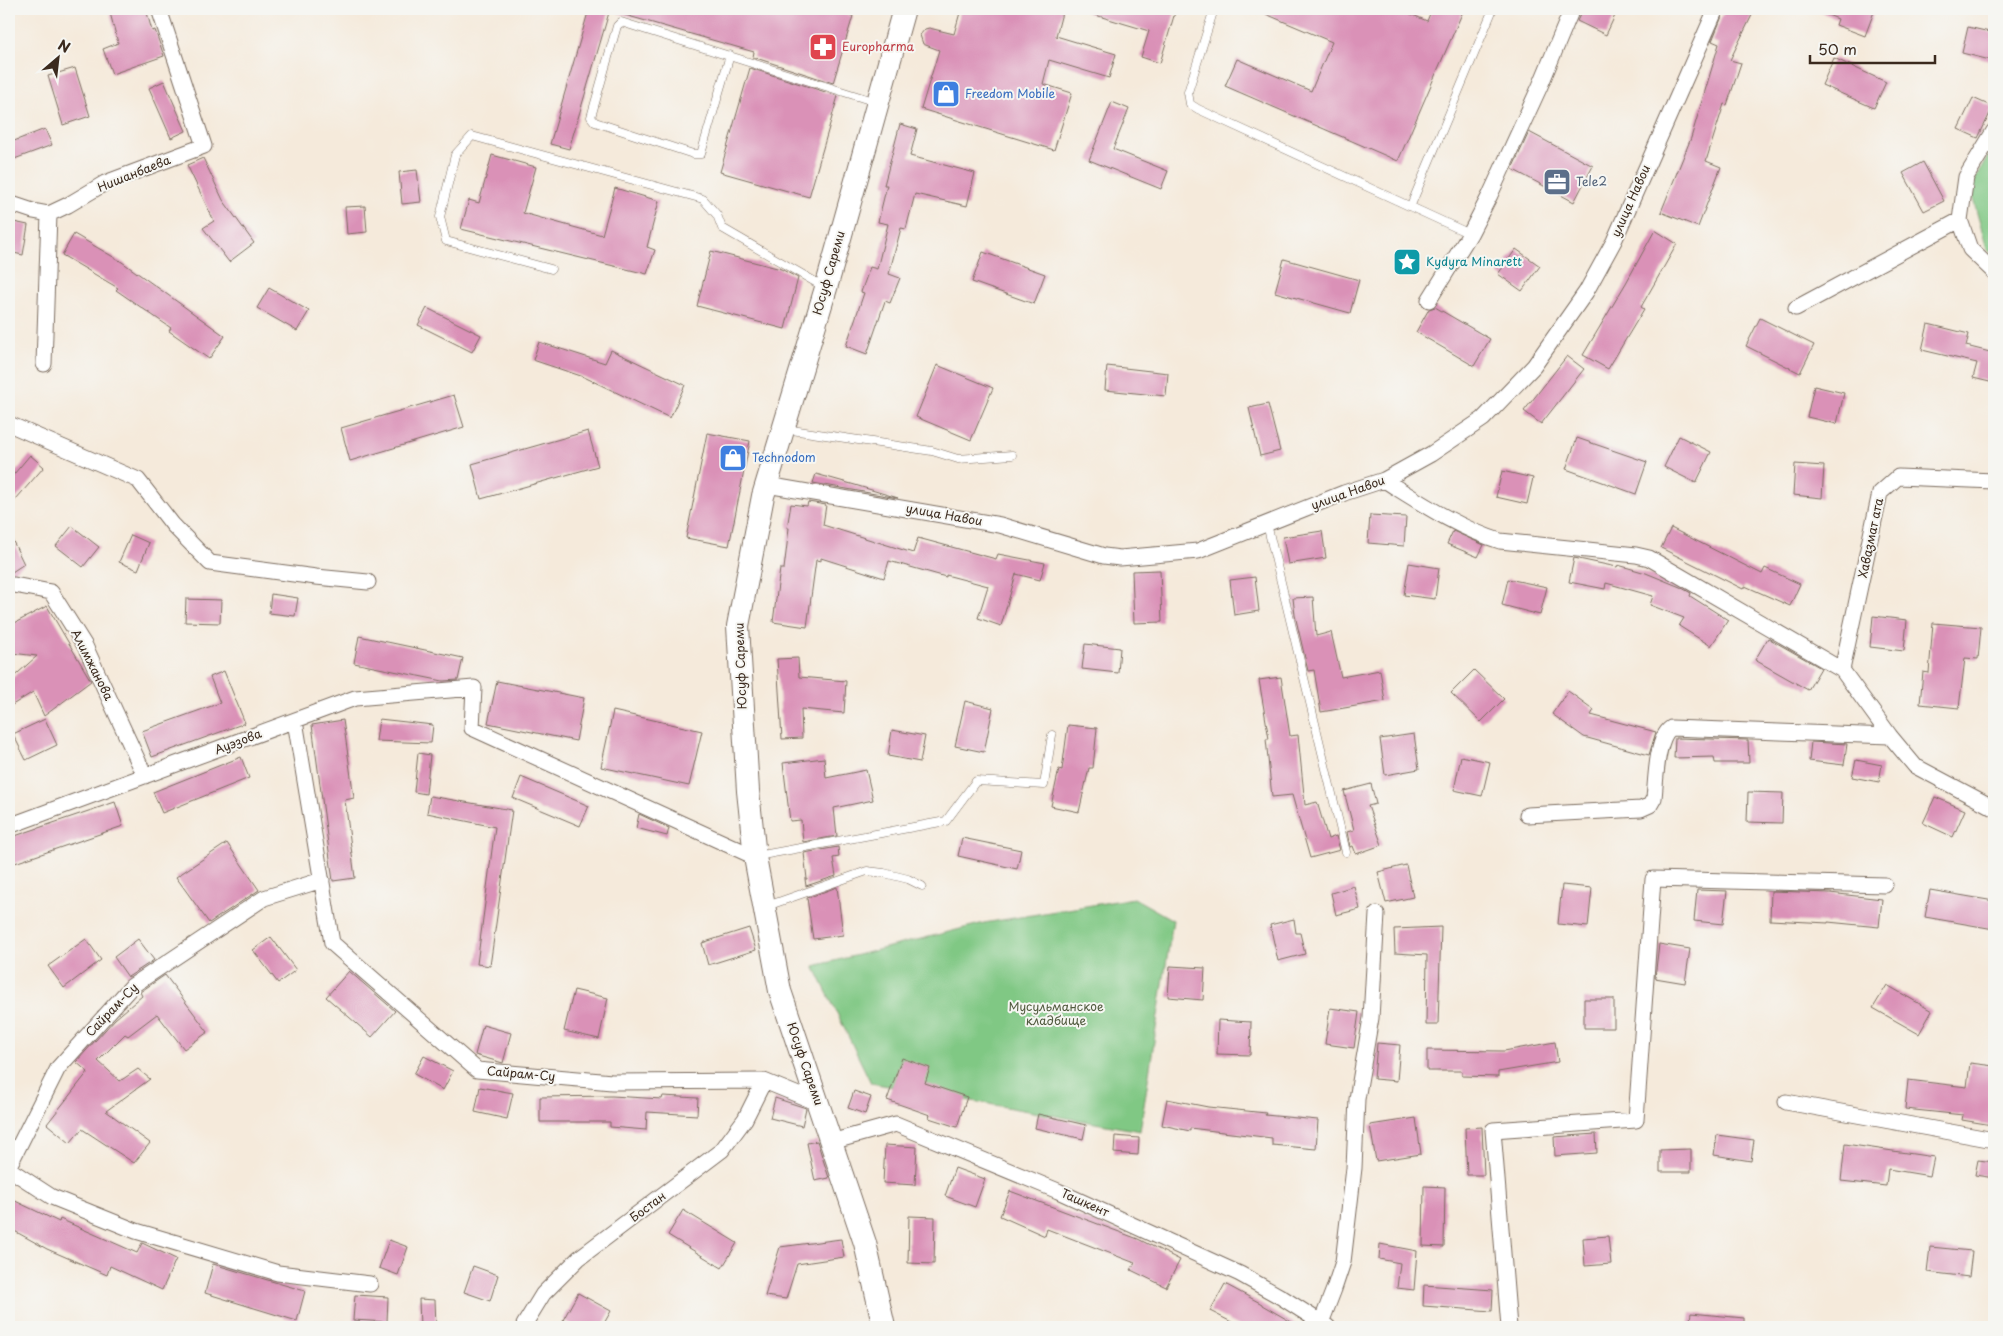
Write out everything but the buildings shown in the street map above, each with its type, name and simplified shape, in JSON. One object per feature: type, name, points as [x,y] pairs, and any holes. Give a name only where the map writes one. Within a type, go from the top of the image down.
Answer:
[{"type":"main road","name":"Юсуф Сареми","points":[[884,1327],[865,1243],[780,991],[755,856],[748,791],[738,626],[766,485],[826,288],[904,9]]},
{"type":"street","name":"Нишанбаева","points":[[49,214],[68,206],[105,183],[204,146],[159,9]]},
{"type":"street","points":[[1429,300],[1470,234],[1540,86],[1572,9]]},
{"type":"street","name":"улица Навои","points":[[766,485],[1000,525],[1104,556],[1120,558],[1198,551],[1344,493],[1384,480],[1431,454],[1483,419],[1534,366],[1586,292],[1614,240],[1716,9]]},
{"type":"street","points":[[1994,131],[1966,176],[1960,220],[1970,249],[1994,272]]},
{"type":"street","points":[[9,203],[49,214],[44,364]]},
{"type":"street","points":[[1796,308],[1960,220]]},
{"type":"street","points":[[9,424],[138,480],[173,525],[210,563],[368,582]]},
{"type":"street","name":"Хавазмат ата","points":[[1842,670],[1880,492],[1898,477],[1994,481]]},
{"type":"street","points":[[1384,480],[1433,511],[1500,541],[1636,555],[1649,558],[1842,670],[1890,736],[1915,766],[1994,808]]},
{"type":"street","name":"Алимжанова","points":[[14,585],[51,592],[85,646],[145,776]]},
{"type":"street","name":"Ауэзова","points":[[9,826],[355,698],[474,688],[472,728],[755,856]]},
{"type":"street","name":"Сайрам-Су","points":[[294,720],[332,943],[476,1070],[612,1082],[764,1081],[818,1103]]},
{"type":"street","points":[[1527,815],[1641,809],[1650,804],[1654,798],[1661,742],[1665,732],[1671,728],[1890,736]]},
{"type":"street","name":"Сайрам-Су","points":[[322,880],[264,898],[132,986],[58,1068],[9,1168],[52,1197],[136,1231],[278,1273],[370,1284]]},
{"type":"street","points":[[1509,1327],[1493,1130],[1636,1120],[1653,880],[1885,885]]},
{"type":"street","points":[[1324,1325],[1343,1262],[1354,1168],[1357,1099],[1371,1018],[1377,914]]},
{"type":"street","name":"Бостан","points":[[524,1325],[543,1294],[579,1258],[722,1150],[745,1119],[764,1081]]},
{"type":"street","points":[[1786,1102],[1994,1140]]},
{"type":"street","name":"Ташкент","points":[[831,1142],[896,1124],[1058,1191],[1164,1238],[1240,1274],[1281,1297],[1324,1325]]},
{"type":"lane","points":[[1214,9],[1188,92],[1190,104],[1470,234]]},
{"type":"lane","points":[[1410,205],[1493,9]]},
{"type":"lane","points":[[730,55],[701,154],[693,154],[595,122],[591,117],[617,26],[621,22],[730,55],[878,102]]},
{"type":"lane","points":[[551,269],[446,241],[440,217],[455,155],[472,136],[704,199],[717,215],[722,228],[826,288]]},
{"type":"lane","points":[[783,429],[932,451],[958,459],[1012,455]]},
{"type":"lane","points":[[1267,524],[1346,852]]},
{"type":"lane","points":[[755,856],[946,821],[976,781],[1044,785],[1052,735]]},
{"type":"lane","points":[[765,907],[867,871],[908,879],[922,886]]},
{"type":"green space","points":[[1994,146],[1994,256],[1987,249],[1970,188]]},
{"type":"green space","name":"Мусульманское кладбище","points":[[1134,898],[1173,920],[1140,1131],[871,1083],[814,966],[984,923]]},
{"type":"place","name":"Europharma","points":[[823,47]]},
{"type":"place","name":"Freedom Mobile","points":[[946,94]]},
{"type":"place","name":"Tele2","points":[[1557,182]]},
{"type":"place","name":"Kydyra Minarett","points":[[1407,262]]},
{"type":"place","name":"Technodom","points":[[733,458]]}]
